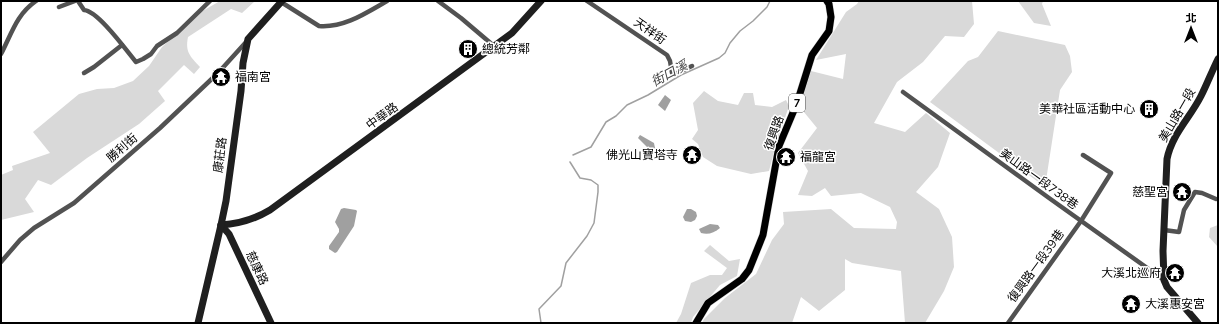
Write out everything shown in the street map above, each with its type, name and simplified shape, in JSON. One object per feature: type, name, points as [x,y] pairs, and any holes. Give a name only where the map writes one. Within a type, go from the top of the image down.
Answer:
[{"type":"main road","name":"復興路","points":[[696,323],[708,303],[742,279],[749,270],[763,235],[779,146],[796,104],[812,55],[829,31],[831,17],[829,4],[827,1]]},
{"type":"street","points":[[1,54],[22,12],[36,1]]},
{"type":"street","points":[[59,6],[75,1]]},
{"type":"street","points":[[78,1],[84,10],[88,10],[102,21],[136,62],[143,60],[151,54],[157,46],[177,33],[210,1]]},
{"type":"street","points":[[281,2],[319,26],[327,26],[346,23],[387,1]]},
{"type":"street","points":[[438,1],[494,46]]},
{"type":"street","name":"中華路","points":[[221,225],[234,224],[258,218],[270,210],[512,33],[541,1]]},
{"type":"street","name":"天祥街","points":[[587,1],[667,55],[670,61],[672,73],[675,74],[692,66]]},
{"type":"street","name":"康莊路","points":[[198,323],[221,225],[241,91],[243,63],[248,40],[281,2]]},
{"type":"street","name":"勝利街","points":[[1,262],[20,240],[34,228],[74,203],[160,128],[218,73],[248,40]]},
{"type":"street","points":[[84,73],[122,45]]},
{"type":"street","name":"美山路一段","points":[[1164,280],[1164,230],[1167,159],[1169,148],[1176,133],[1201,96],[1218,59]]},
{"type":"street","name":"美山路一段738巷","points":[[903,92],[1164,280]]},
{"type":"street","name":"復興路一段39巷","points":[[1008,323],[1081,221],[1111,173],[1083,155]]},
{"type":"street","points":[[1164,230],[1179,232],[1184,210],[1195,192],[1202,193],[1216,199]]},
{"type":"street","name":"慈康路","points":[[221,225],[229,234],[270,323]]},
{"type":"street","points":[[1164,280],[1167,287],[1198,323]]},
{"type":"shaded area","points":[[220,1],[255,1],[242,13],[231,9],[188,37],[187,46],[189,54],[200,67],[194,74],[184,65],[158,91],[165,101],[139,124],[87,158],[51,185],[38,180],[25,199],[34,212],[1,220],[1,175],[13,170],[12,166],[50,153],[33,132],[79,94],[97,89],[114,88],[133,81],[149,66],[162,47],[199,13]]},
{"type":"shaded area","points":[[859,1],[972,1],[974,24],[964,37],[945,36],[923,62],[897,82],[874,123],[905,132],[926,113],[950,133],[938,167],[916,192],[939,209],[952,237],[954,267],[944,291],[925,323],[905,323],[901,271],[852,263],[845,259],[845,290],[819,311],[801,297],[792,323],[702,323],[704,319],[725,298],[756,274],[772,240],[784,224],[783,212],[831,209],[854,228],[896,229],[897,222],[890,207],[861,193],[831,196],[825,188],[812,196],[798,195],[808,171],[798,153],[817,128],[799,106],[811,71],[843,79],[846,54],[816,60],[846,12]]},
{"type":"shaded area","points":[[1018,1],[1043,1],[1042,4],[1051,26],[1034,23]]},
{"type":"shaded area","points":[[998,31],[1065,45],[1070,56],[1072,72],[1060,90],[1045,187],[930,102],[968,61],[978,57]]},
{"type":"shaded area","points":[[704,91],[718,101],[738,105],[744,93],[753,93],[755,105],[772,107],[786,100],[789,106],[776,144],[769,171],[751,174],[717,166],[703,157],[698,144],[692,139],[698,130],[693,103]]},
{"type":"shaded area","points":[[665,95],[671,100],[665,111],[658,105]]},
{"type":"shaded area","points":[[640,135],[654,143],[655,148],[651,151],[638,138]]},
{"type":"shaded area","points":[[344,208],[357,211],[354,226],[335,253],[329,249],[329,246],[339,232],[335,222],[341,209]]},
{"type":"shaded area","points":[[687,209],[691,209],[696,212],[697,216],[695,220],[691,222],[685,221],[683,217]]},
{"type":"shaded area","points":[[710,224],[718,225],[720,228],[711,233],[701,233],[699,229]]},
{"type":"shaded area","points":[[1218,225],[1218,247],[1209,237],[1210,228]]},
{"type":"shaded area","points":[[710,245],[729,261],[740,259],[737,276],[720,285],[693,317],[691,323],[676,323],[681,314],[691,283],[710,275],[722,275],[727,268],[704,251]]},
{"type":"waterway","name":"街口溪","points":[[573,155],[591,147],[606,122],[616,116],[627,105],[648,95],[681,75],[719,58],[725,53],[730,43],[740,31],[753,21],[767,7],[770,1]]},
{"type":"waterway","name":"街口溪","points":[[541,323],[539,309],[561,286],[566,263],[587,236],[594,223],[598,185],[591,180],[580,178],[570,162]]},
{"type":"place","name":"總統芳鄰","points":[[468,49]]},
{"type":"place","name":"福南宮","points":[[221,77]]},
{"type":"place","name":"美華社區活動中心","points":[[1149,109]]},
{"type":"place","name":"佛光山寶塔寺","points":[[692,155]]},
{"type":"place","name":"福龍宮","points":[[786,157]]},
{"type":"place","name":"慈聖宮","points":[[1182,192]]},
{"type":"place","name":"大溪北巡府","points":[[1175,273]]},
{"type":"place","name":"大溪惠安宮","points":[[1131,304]]}]
